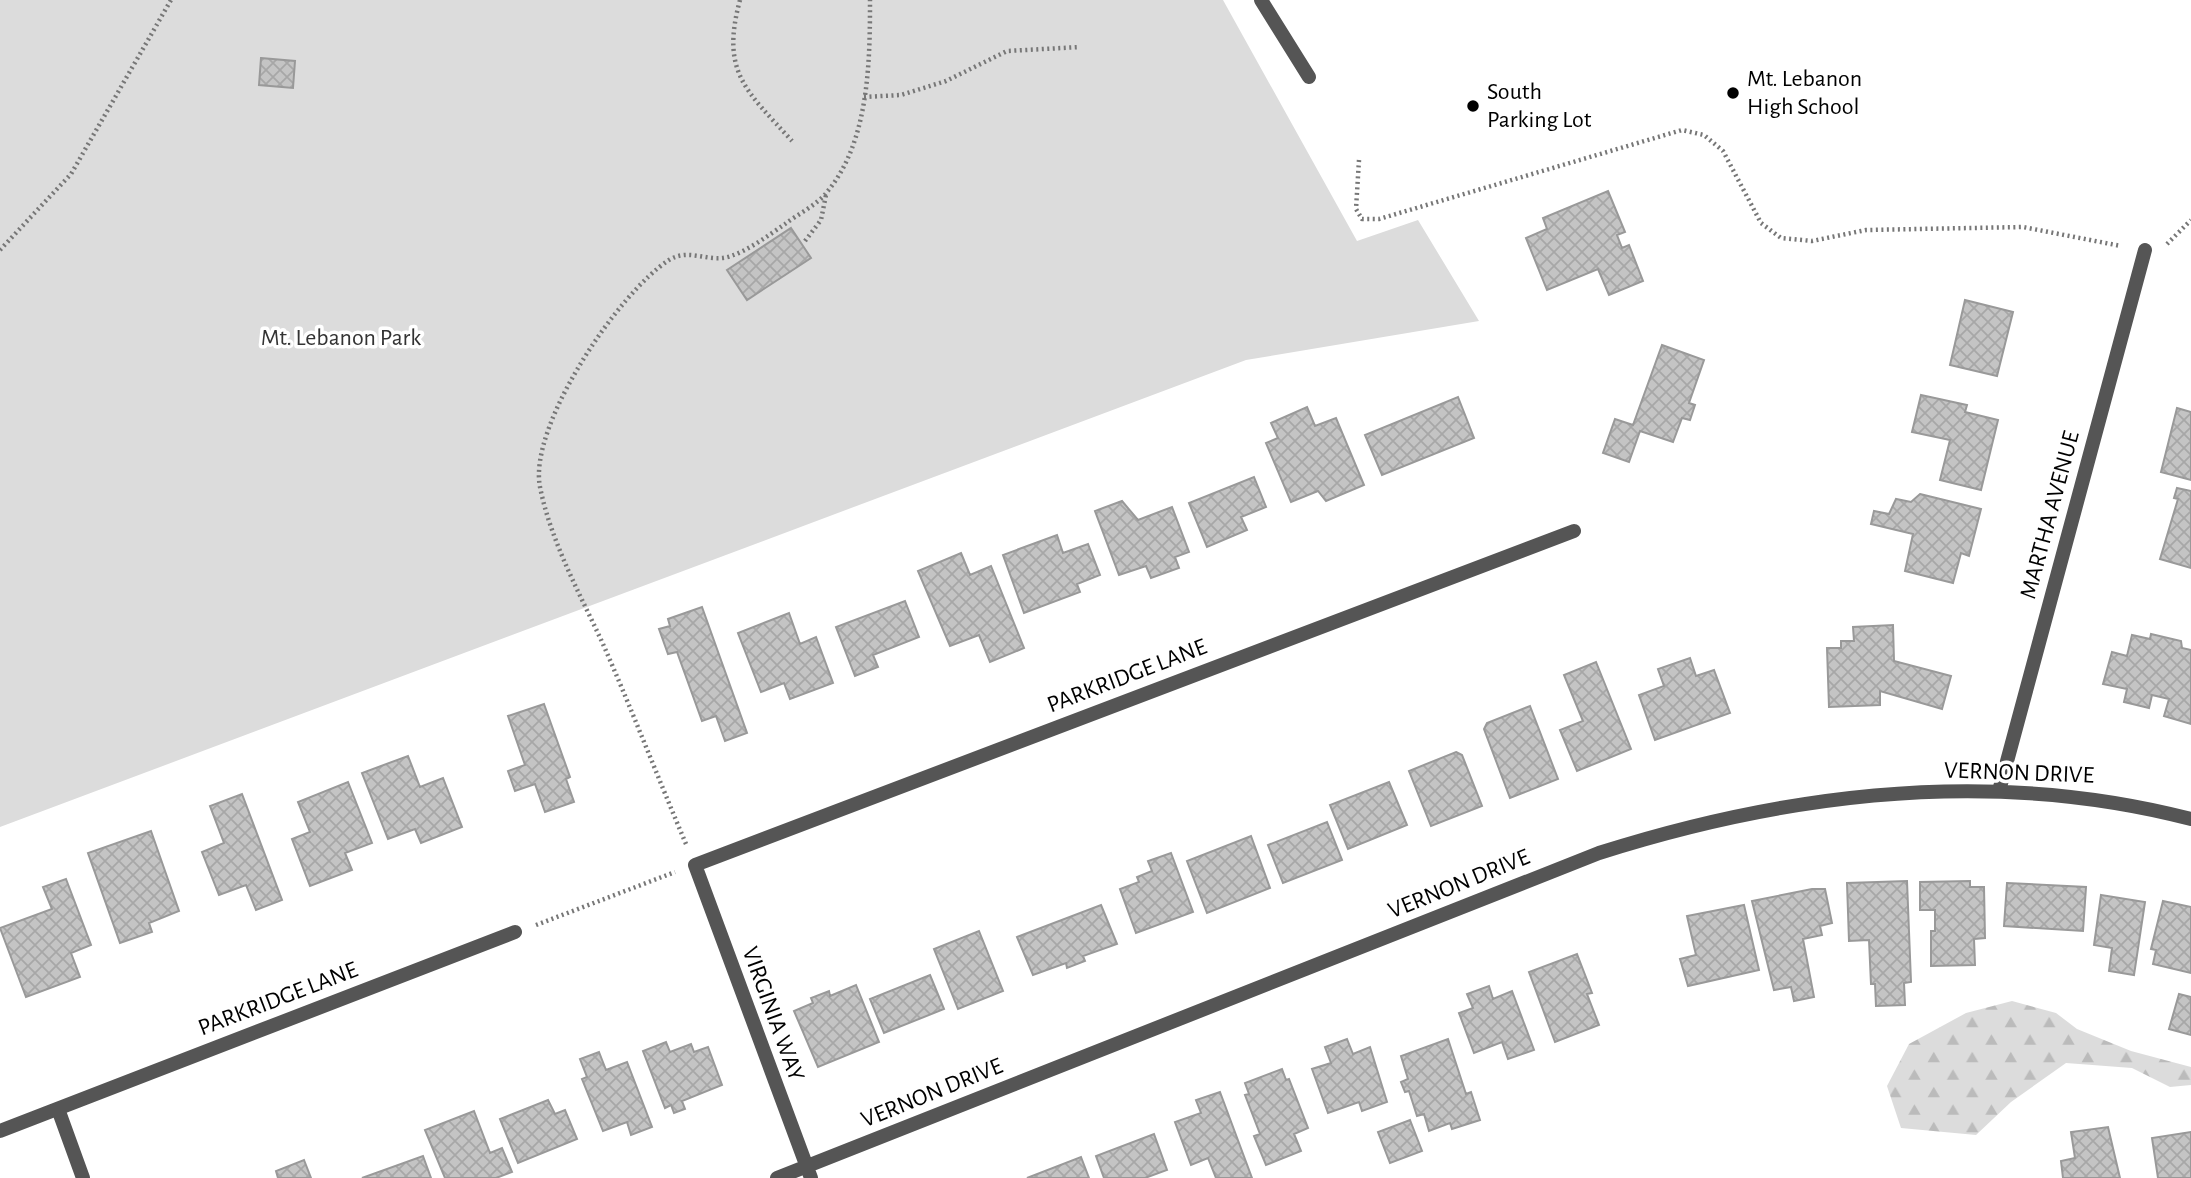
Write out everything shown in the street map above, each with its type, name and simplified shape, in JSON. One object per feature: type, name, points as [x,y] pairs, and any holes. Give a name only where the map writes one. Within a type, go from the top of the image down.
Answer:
[{"type":"street","points":[[1261,0],[1309,76]]},
{"type":"street","name":"MARTHA AVENUE","points":[[1999,791],[2145,250]]},
{"type":"street","name":"PARKRIDGE LANE","points":[[695,865],[1574,531]]},
{"type":"street","name":"VERNON DRIVE","points":[[777,1178],[808,1172],[1599,853],[1659,834],[1778,808],[1856,796],[1999,791],[2111,800],[2191,819]]},
{"type":"street","name":"VIRGINIA WAY","points":[[695,865],[808,1172]]},
{"type":"street","name":"PARKRIDGE LANE","points":[[0,1131],[515,932]]},
{"type":"street","points":[[58,1109],[83,1178]]},
{"type":"path","points":[[0,250],[71,174],[171,0]]},
{"type":"path","points":[[740,0],[732,52],[741,84],[792,141]]},
{"type":"path","points":[[515,932],[695,865],[558,543],[540,485],[544,442],[565,393],[599,334],[629,294],[670,260],[686,253],[709,258],[729,257],[772,233],[826,194],[845,167],[864,97],[870,0]]},
{"type":"path","points":[[864,97],[901,95],[946,80],[1007,51],[1080,47]]},
{"type":"path","points":[[1359,160],[1356,209],[1362,219],[1379,219],[1682,130],[1704,135],[1723,151],[1761,223],[1781,238],[1812,241],[1866,230],[2023,227],[2145,250],[2164,246],[2190,224]]},
{"type":"path","points":[[805,241],[821,220],[826,194]]},
{"type":"green space","name":"Mt. Lebanon Park","points":[[0,0],[1223,0],[1357,241],[1418,220],[1479,321],[1246,360],[0,827]]},
{"type":"green space","points":[[2012,1001],[2056,1013],[2077,1029],[2131,1051],[2191,1067],[2191,1085],[2170,1087],[2132,1068],[2066,1063],[2011,1102],[1976,1135],[1901,1128],[1887,1086],[1909,1044],[1966,1013]]},
{"type":"building","points":[[261,58],[295,61],[293,88],[259,85]]},
{"type":"building","points":[[1608,191],[1625,232],[1617,235],[1622,248],[1629,245],[1643,281],[1609,295],[1598,269],[1547,290],[1526,238],[1547,229],[1543,218]]},
{"type":"building","points":[[791,228],[811,258],[747,300],[727,270]]},
{"type":"building","points":[[1965,300],[2013,312],[1997,376],[1950,365]]},
{"type":"building","points":[[1662,345],[1704,360],[1689,403],[1695,405],[1690,420],[1682,418],[1673,442],[1640,431],[1629,462],[1603,453],[1615,419],[1633,425]]},
{"type":"building","points":[[1921,395],[1967,405],[1965,412],[1998,420],[1981,490],[1940,480],[1950,440],[1912,432]]},
{"type":"building","points":[[1458,397],[1474,438],[1382,475],[1365,435]]},
{"type":"building","points":[[1307,407],[1315,426],[1336,418],[1364,485],[1326,501],[1318,491],[1291,502],[1266,443],[1278,438],[1271,423]]},
{"type":"building","points":[[2177,408],[2191,412],[2191,480],[2161,472]]},
{"type":"building","points":[[1254,477],[1266,507],[1241,517],[1247,530],[1207,547],[1189,503]]},
{"type":"building","points":[[2177,488],[2191,491],[2191,568],[2160,559],[2178,499],[2174,498]]},
{"type":"building","points":[[1920,494],[1981,509],[1969,556],[1961,553],[1953,583],[1905,571],[1913,534],[1871,524],[1874,511],[1889,514],[1896,499],[1911,502]]},
{"type":"building","points":[[1122,501],[1138,520],[1172,507],[1189,552],[1175,557],[1179,568],[1151,578],[1146,566],[1119,575],[1095,511]]},
{"type":"building","points":[[1057,535],[1063,553],[1088,544],[1100,575],[1077,584],[1080,592],[1024,613],[1003,555]]},
{"type":"building","points":[[961,553],[970,575],[991,566],[1024,648],[990,662],[979,635],[950,646],[918,571]]},
{"type":"building","points":[[905,601],[919,637],[873,655],[878,667],[855,676],[836,627]]},
{"type":"building","points":[[702,607],[747,733],[725,741],[716,716],[702,721],[677,652],[668,654],[659,629],[670,626],[668,619]]},
{"type":"building","points":[[789,613],[800,644],[816,637],[833,683],[790,699],[784,683],[761,692],[738,633]]},
{"type":"building","points":[[1893,625],[1894,661],[1951,676],[1942,709],[1880,691],[1880,705],[1829,707],[1827,648],[1841,648],[1841,641],[1854,641],[1853,627]]},
{"type":"building","points":[[2151,634],[2181,641],[2182,648],[2191,650],[2191,724],[2164,716],[2169,699],[2152,695],[2149,708],[2124,702],[2127,689],[2103,684],[2112,652],[2127,656],[2132,635],[2150,639]]},
{"type":"building","points":[[1690,658],[1696,676],[1714,670],[1730,713],[1655,740],[1639,695],[1664,686],[1658,669]]},
{"type":"building","points":[[1596,662],[1631,749],[1577,771],[1560,730],[1583,721],[1564,675]]},
{"type":"building","points":[[544,704],[570,777],[566,779],[574,802],[545,812],[535,784],[515,791],[508,771],[525,765],[508,716]]},
{"type":"building","points":[[1530,706],[1558,779],[1510,798],[1484,729],[1487,723]]},
{"type":"building","points":[[1456,752],[1462,755],[1482,806],[1431,826],[1409,771]]},
{"type":"building","points":[[408,756],[420,787],[443,778],[462,827],[421,843],[415,829],[388,839],[362,773]]},
{"type":"building","points":[[348,782],[372,843],[345,853],[352,870],[310,886],[292,839],[310,832],[298,802]]},
{"type":"building","points":[[1389,782],[1407,825],[1348,849],[1330,805]]},
{"type":"building","points":[[242,794],[282,900],[256,910],[246,885],[219,895],[202,852],[224,843],[210,806]]},
{"type":"building","points":[[1327,822],[1342,860],[1283,883],[1268,845]]},
{"type":"building","points":[[151,831],[179,911],[149,923],[152,932],[120,943],[88,853]]},
{"type":"building","points":[[1251,836],[1270,888],[1207,913],[1187,861]]},
{"type":"building","points":[[1171,853],[1193,912],[1136,933],[1120,889],[1139,882],[1137,877],[1152,871],[1148,861]]},
{"type":"building","points":[[66,879],[91,945],[71,953],[80,977],[26,997],[0,928],[52,909],[43,887]]},
{"type":"building","points":[[1907,881],[1911,982],[1904,983],[1905,1005],[1876,1006],[1875,984],[1871,984],[1869,940],[1849,941],[1847,883]]},
{"type":"building","points":[[1970,881],[1970,887],[1984,887],[1985,938],[1974,939],[1975,965],[1931,966],[1931,931],[1935,931],[1935,910],[1920,910],[1920,882]]},
{"type":"building","points":[[2007,883],[2086,887],[2083,931],[2004,926]]},
{"type":"building","points":[[1812,889],[1825,889],[1832,923],[1820,926],[1822,935],[1803,939],[1814,997],[1794,1001],[1791,987],[1774,990],[1752,901]]},
{"type":"building","points":[[2101,895],[2145,902],[2134,975],[2109,971],[2112,948],[2094,945]]},
{"type":"building","points":[[2163,901],[2191,907],[2191,973],[2153,964],[2156,950],[2151,949]]},
{"type":"building","points":[[1101,905],[1117,944],[1083,956],[1085,961],[1067,968],[1066,963],[1033,975],[1017,937]]},
{"type":"building","points":[[1744,905],[1759,970],[1688,986],[1680,959],[1696,955],[1687,916]]},
{"type":"building","points":[[979,931],[1003,991],[958,1009],[934,949]]},
{"type":"building","points":[[1577,954],[1592,993],[1587,994],[1599,1025],[1555,1042],[1529,972]]},
{"type":"building","points":[[930,975],[944,1009],[884,1033],[870,999]]},
{"type":"building","points":[[856,985],[879,1042],[818,1067],[794,1011],[813,1003],[811,998],[829,991],[830,996]]},
{"type":"building","points":[[1489,986],[1493,999],[1512,991],[1534,1050],[1508,1059],[1502,1042],[1474,1053],[1459,1013],[1473,1008],[1467,994]]},
{"type":"building","points":[[2179,994],[2191,997],[2191,1035],[2169,1029]]},
{"type":"building","points":[[1347,1039],[1353,1054],[1370,1047],[1387,1102],[1362,1111],[1359,1102],[1328,1113],[1312,1069],[1331,1063],[1325,1047]]},
{"type":"building","points":[[1448,1039],[1466,1094],[1471,1092],[1480,1120],[1452,1129],[1450,1123],[1429,1131],[1424,1114],[1417,1116],[1409,1091],[1405,1092],[1401,1082],[1408,1079],[1401,1056]]},
{"type":"building","points":[[666,1042],[670,1052],[691,1044],[694,1052],[708,1047],[722,1085],[682,1101],[685,1109],[674,1113],[671,1105],[665,1108],[643,1051]]},
{"type":"building","points":[[599,1052],[606,1070],[627,1062],[652,1127],[631,1135],[627,1122],[603,1131],[582,1079],[587,1077],[580,1059]]},
{"type":"building","points":[[1282,1069],[1286,1080],[1289,1079],[1308,1128],[1294,1134],[1301,1151],[1266,1165],[1254,1136],[1260,1134],[1245,1095],[1249,1094],[1245,1083]]},
{"type":"building","points":[[1220,1092],[1252,1178],[1216,1178],[1208,1158],[1191,1165],[1175,1122],[1201,1113],[1196,1100]]},
{"type":"building","points":[[548,1100],[555,1114],[565,1110],[577,1139],[518,1163],[500,1119]]},
{"type":"building","points":[[474,1111],[490,1153],[502,1148],[512,1172],[496,1178],[445,1178],[425,1130]]},
{"type":"building","points":[[1410,1120],[1422,1151],[1390,1163],[1378,1132]]},
{"type":"building","points":[[2108,1127],[2120,1178],[2063,1178],[2061,1161],[2075,1158],[2071,1132]]},
{"type":"building","points":[[2191,1132],[2191,1178],[2158,1178],[2152,1138]]},
{"type":"building","points":[[1154,1134],[1167,1170],[1145,1178],[1104,1178],[1096,1156]]},
{"type":"building","points":[[423,1156],[431,1178],[362,1178]]},
{"type":"building","points":[[1081,1157],[1089,1178],[1027,1178]]},
{"type":"building","points":[[304,1160],[311,1178],[278,1178],[276,1171]]},
{"type":"place","name":"Mt. Lebanon High School","points":[[1733,93]]},
{"type":"place","name":"South Parking Lot","points":[[1473,106]]}]
